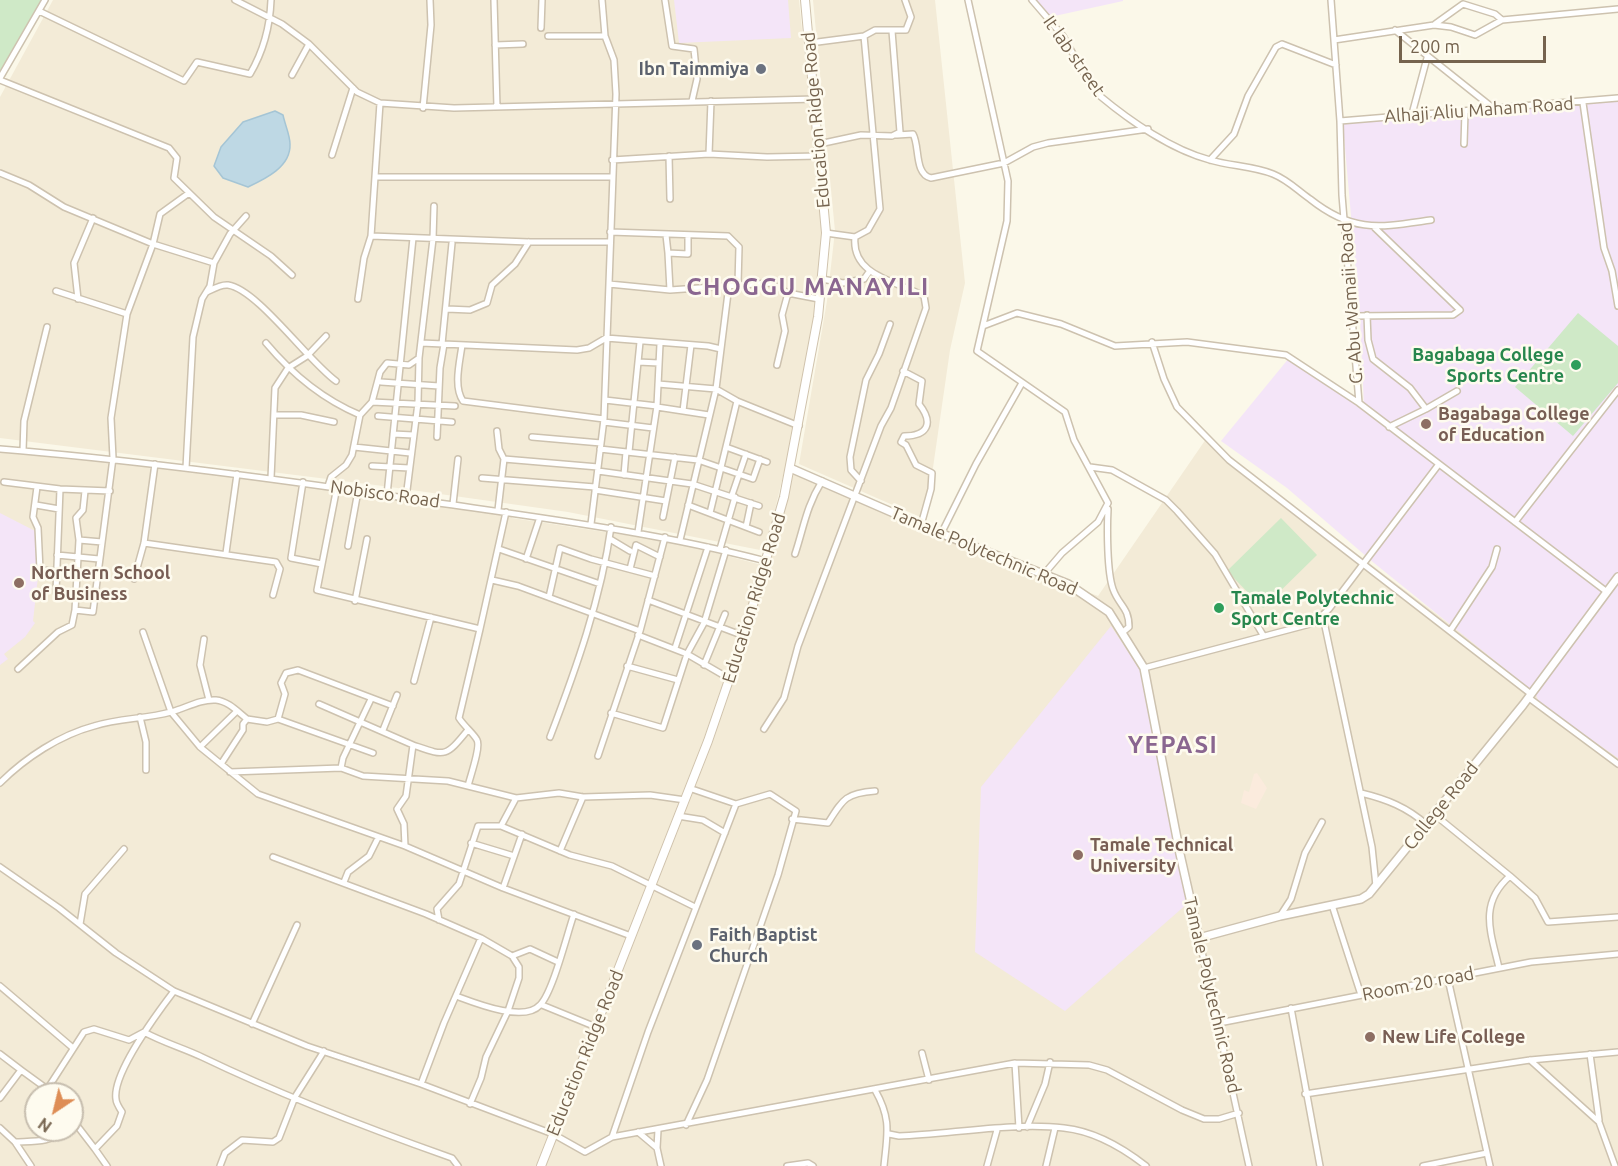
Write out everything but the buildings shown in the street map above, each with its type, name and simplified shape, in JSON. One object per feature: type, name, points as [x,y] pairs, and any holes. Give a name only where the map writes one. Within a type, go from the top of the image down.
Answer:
[{"type":"main road","name":"Education Ridge Road","points":[[541,1166],[653,884],[730,679],[766,561],[790,468],[819,300],[826,233],[816,99],[805,0]]},
{"type":"street","points":[[45,0],[0,79],[169,148],[177,158],[174,178],[233,231],[271,256],[292,275]]},
{"type":"street","points":[[235,0],[270,18],[309,44],[353,88],[380,103],[423,108],[816,99]]},
{"type":"street","points":[[39,10],[184,81],[197,62],[250,74],[264,43],[270,18],[271,0]]},
{"type":"street","points":[[423,108],[430,0]]},
{"type":"street","points":[[494,0],[497,107]]},
{"type":"street","points":[[541,28],[542,0]]},
{"type":"street","points":[[591,525],[604,421],[614,105],[614,60],[605,36],[602,0]]},
{"type":"street","points":[[665,0],[672,46],[677,49],[692,48],[695,51],[697,79],[692,101]]},
{"type":"street","points":[[810,43],[864,36],[875,30],[903,32],[910,26],[911,17],[905,0]]},
{"type":"street","points":[[968,0],[1008,182],[1007,221],[977,351],[1065,412],[1074,440],[1090,467],[1108,507],[1112,586],[1129,617],[1129,627],[1123,632]]},
{"type":"street","name":"It lab street","points":[[1032,0],[1063,36],[1095,91],[1112,106],[1148,129],[1210,160],[1271,173],[1286,180],[1310,199],[1346,220],[1375,228]]},
{"type":"street","name":"G. Abu Wamaii Road","points":[[1331,0],[1340,121],[1342,195],[1346,220],[1359,404],[1606,592]]},
{"type":"street","points":[[1434,25],[1463,4],[1495,14],[1502,20]]},
{"type":"street","points":[[1334,40],[1434,25],[1451,27],[1475,35],[1502,20],[1618,9]]},
{"type":"street","points":[[1395,30],[1427,58],[1493,108]]},
{"type":"street","points":[[892,31],[900,129],[897,135]]},
{"type":"street","points":[[548,36],[605,36]]},
{"type":"street","points":[[826,233],[855,237],[868,230],[880,209],[864,36]]},
{"type":"street","points":[[292,75],[309,44]]},
{"type":"street","points":[[495,45],[523,44]]},
{"type":"street","points":[[1210,160],[1234,134],[1248,96],[1276,47],[1282,44],[1336,65]]},
{"type":"street","points":[[1412,114],[1427,58]]},
{"type":"street","points":[[332,155],[353,88]]},
{"type":"street","name":"Alhaji Aliu Maham Road","points":[[1340,121],[1617,99]]},
{"type":"street","points":[[709,154],[711,101]]},
{"type":"street","points":[[358,299],[364,258],[371,236],[377,177],[380,103]]},
{"type":"street","points":[[1582,103],[1604,248],[1612,271],[1618,306]]},
{"type":"street","points":[[1464,144],[1465,112]]},
{"type":"street","points":[[819,144],[861,135],[913,134],[916,136],[921,169],[927,178],[1004,163],[1033,147],[1048,143],[1148,129]]},
{"type":"street","points":[[612,160],[709,154],[767,157],[820,156]]},
{"type":"street","points":[[669,156],[670,199]]},
{"type":"street","points":[[0,173],[29,185],[64,207],[153,244],[214,263]]},
{"type":"street","points":[[377,177],[611,177]]},
{"type":"street","points":[[75,610],[93,612],[110,491],[113,458],[111,418],[127,314],[153,244],[153,236],[160,214],[189,193]]},
{"type":"street","points":[[406,498],[412,435],[418,404],[419,358],[433,239],[434,206]]},
{"type":"street","points":[[186,468],[193,337],[202,299],[207,292],[214,263],[233,231],[246,216]]},
{"type":"street","points":[[78,299],[74,263],[93,218]]},
{"type":"street","points":[[1375,228],[1431,220]]},
{"type":"street","points":[[1353,316],[1453,315],[1460,310],[1407,256],[1375,228]]},
{"type":"street","points":[[610,232],[723,235],[731,238],[739,247],[738,284]]},
{"type":"street","points":[[666,235],[670,290]]},
{"type":"street","points":[[668,253],[688,254],[688,235]]},
{"type":"street","points":[[371,236],[529,242],[609,242]]},
{"type":"street","points":[[764,729],[784,698],[798,646],[881,426],[891,408],[927,300],[909,287],[868,272],[855,254],[855,237]]},
{"type":"street","points":[[387,495],[413,238]]},
{"type":"street","points":[[447,309],[470,309],[487,303],[492,285],[515,264],[529,242]]},
{"type":"street","points":[[437,436],[439,386],[453,243]]},
{"type":"street","points":[[822,279],[849,283],[864,279],[868,272]]},
{"type":"street","points":[[609,284],[670,290],[770,283],[788,293],[819,300]]},
{"type":"street","points":[[207,292],[223,285],[238,288],[259,303],[307,356],[336,381]]},
{"type":"street","points":[[680,540],[716,389],[729,285]]},
{"type":"street","points":[[56,291],[127,314]]},
{"type":"street","points":[[777,365],[785,331],[782,315],[788,293]]},
{"type":"street","points":[[983,327],[1017,313],[1061,324],[1115,346],[1129,347],[1152,342],[1186,342],[1286,355],[1359,404]]},
{"type":"street","points":[[1367,315],[1368,340],[1373,358],[1410,387],[1426,409]]},
{"type":"street","points":[[861,481],[851,470],[850,457],[866,380],[890,324]]},
{"type":"street","points":[[23,451],[24,421],[47,327]]},
{"type":"street","points":[[271,478],[275,388],[288,368],[307,356],[326,336]]},
{"type":"street","points":[[421,343],[578,350],[589,348],[606,339],[721,349]]},
{"type":"street","points":[[624,475],[632,424],[640,342]]},
{"type":"street","points":[[1152,342],[1164,379],[1177,406],[1229,460],[1618,764]]},
{"type":"street","points":[[266,343],[288,368],[326,398],[360,415]]},
{"type":"street","points":[[630,569],[638,534],[657,406],[660,344]]},
{"type":"street","points":[[462,345],[458,371],[459,394],[463,401],[653,428]]},
{"type":"street","points":[[683,411],[691,345]]},
{"type":"street","points":[[328,486],[331,477],[346,465],[354,447],[360,415],[372,402],[380,372],[385,364],[414,364],[419,358]]},
{"type":"street","points":[[638,362],[659,363]]},
{"type":"street","points":[[903,371],[922,381],[919,404],[927,415],[926,427],[921,434],[915,437],[904,436],[901,442],[906,445],[916,465],[932,473],[931,489],[921,525]]},
{"type":"street","points":[[381,382],[439,386]]},
{"type":"street","points":[[941,534],[976,464],[1022,383]]},
{"type":"street","points":[[658,384],[716,389],[737,401],[799,426]]},
{"type":"street","points":[[1515,522],[1618,390]]},
{"type":"street","points":[[1389,427],[1457,391]]},
{"type":"street","points":[[605,400],[709,415]]},
{"type":"street","points":[[710,513],[737,401]]},
{"type":"street","points":[[372,402],[438,403],[455,406]]},
{"type":"street","points":[[274,415],[301,414],[334,422]]},
{"type":"street","points":[[378,416],[452,422]]},
{"type":"street","points":[[497,430],[499,449],[504,459],[498,510]]},
{"type":"street","points":[[393,434],[412,435]]},
{"type":"street","points":[[532,437],[698,460],[722,466],[753,479],[760,459]]},
{"type":"street","points":[[354,447],[410,453]]},
{"type":"street","points":[[726,447],[767,462]]},
{"type":"street","name":"Nobisco Road","points":[[0,449],[113,458],[498,510],[665,537],[766,561]]},
{"type":"street","points":[[612,713],[663,728],[687,654],[704,623],[723,550],[738,472],[746,454]]},
{"type":"street","points":[[663,517],[675,457]]},
{"type":"street","points":[[453,504],[459,459]]},
{"type":"street","points":[[504,459],[598,469],[624,475],[692,484],[759,506]]},
{"type":"street","points":[[134,579],[144,543],[155,464]]},
{"type":"street","points":[[1144,668],[1263,635],[1300,628],[1323,617],[1439,464]]},
{"type":"street","points":[[372,466],[408,468]]},
{"type":"street","points":[[1090,467],[1112,470],[1166,500],[1215,554],[1263,635]]},
{"type":"street","name":"Tamale Polytechnic Road","points":[[790,468],[941,534],[1044,574],[1096,601],[1109,612],[1123,632],[1144,668],[1180,854],[1250,1166]]},
{"type":"street","points":[[226,553],[237,474]]},
{"type":"street","points":[[482,478],[595,489],[666,501]]},
{"type":"street","points":[[795,554],[805,514],[822,481]]},
{"type":"street","points":[[4,482],[60,489],[110,491]]},
{"type":"street","points":[[303,482],[291,558],[322,564]]},
{"type":"street","points":[[37,487],[33,517],[39,528],[40,570],[57,571]]},
{"type":"street","points":[[337,488],[317,590],[355,601],[480,629]]},
{"type":"street","points":[[56,592],[60,489]]},
{"type":"street","points":[[18,669],[58,632],[72,625],[79,540],[76,518],[83,510],[85,491]]},
{"type":"street","points":[[348,546],[358,491]]},
{"type":"street","points":[[746,527],[751,503]]},
{"type":"street","points":[[36,505],[59,509]]},
{"type":"street","points":[[688,505],[759,532]]},
{"type":"street","points":[[1044,574],[1062,553],[1098,522],[1108,507]]},
{"type":"street","points":[[468,786],[472,764],[479,747],[477,738],[467,731],[459,718],[506,512]]},
{"type":"street","points":[[526,559],[539,520]]},
{"type":"street","points":[[550,737],[592,613],[606,563],[611,527]]},
{"type":"street","points":[[598,756],[639,633],[665,537]]},
{"type":"street","points":[[355,601],[367,539]]},
{"type":"street","points":[[610,539],[630,551]]},
{"type":"street","points":[[79,540],[102,542]]},
{"type":"street","points":[[144,543],[226,553],[279,565],[273,595]]},
{"type":"street","points":[[636,545],[660,557]]},
{"type":"street","points":[[675,648],[708,547]]},
{"type":"street","points":[[549,597],[559,548],[655,576]]},
{"type":"street","points":[[499,549],[556,571],[600,584]]},
{"type":"street","points":[[1450,632],[1492,567],[1497,549]]},
{"type":"street","points":[[57,555],[99,559]]},
{"type":"street","name":"College Road","points":[[1199,938],[1280,915],[1361,899],[1376,886],[1427,825],[1530,696],[1618,577]]},
{"type":"street","points":[[492,580],[592,613],[675,648],[730,679]]},
{"type":"street","points":[[76,593],[95,595]]},
{"type":"street","points":[[648,600],[687,614],[704,623],[744,636]]},
{"type":"street","points":[[704,665],[725,614]]},
{"type":"street","points":[[414,681],[431,617]]},
{"type":"street","points":[[1323,617],[1372,848],[1376,886]]},
{"type":"street","points":[[142,632],[171,712],[200,747],[258,794],[405,846],[503,888],[631,936]]},
{"type":"street","points":[[204,639],[200,665],[209,700]]},
{"type":"street","points":[[627,666],[678,680]]},
{"type":"street","points":[[278,718],[285,694],[281,683],[286,673],[298,670],[393,706]]},
{"type":"street","points":[[383,730],[397,695]]},
{"type":"street","points":[[341,768],[349,744],[371,699]]},
{"type":"street","points":[[0,783],[43,750],[71,734],[95,725],[171,712],[209,700],[218,700],[247,719],[267,722],[278,718],[373,753]]},
{"type":"street","points":[[319,704],[413,745],[441,754],[450,753],[467,731]]},
{"type":"street","points":[[200,747],[237,711]]},
{"type":"street","points":[[140,717],[146,742],[146,770]]},
{"type":"street","points":[[220,764],[243,730],[243,724],[247,719]]},
{"type":"street","points":[[405,846],[404,824],[397,809],[406,795],[413,745]]},
{"type":"street","points":[[230,772],[341,768],[363,776],[448,781],[516,798],[559,793],[583,797],[650,795],[685,800]]},
{"type":"street","points":[[686,1125],[706,1080],[778,875],[796,811],[770,794],[736,804],[689,788]]},
{"type":"street","points":[[792,819],[828,823],[837,808],[853,793],[875,791]]},
{"type":"street","points":[[1361,794],[1390,801],[1427,825]]},
{"type":"street","points":[[561,851],[583,797]]},
{"type":"street","points":[[501,826],[516,798]]},
{"type":"street","points":[[612,1137],[648,1032],[736,804]]},
{"type":"street","points":[[1435,815],[1535,898],[1548,922],[1618,917]]},
{"type":"street","points":[[678,816],[703,820],[725,833]]},
{"type":"street","points":[[1280,915],[1297,882],[1305,853],[1322,822]]},
{"type":"street","points":[[426,914],[437,909],[459,884],[477,826],[481,824],[501,826],[561,851],[612,866],[653,884],[695,907]]},
{"type":"street","points":[[503,888],[522,834]]},
{"type":"street","points":[[344,882],[348,872],[369,856],[378,838]]},
{"type":"street","points":[[471,843],[514,856]]},
{"type":"street","points":[[80,924],[85,894],[124,849]]},
{"type":"street","points":[[273,857],[426,914],[481,938],[512,956],[519,967],[519,978],[508,1011],[494,1035],[481,1078],[470,1104]]},
{"type":"street","points":[[0,867],[80,924],[116,953],[174,991],[324,1052],[421,1084],[553,1134],[585,1152],[612,1137],[1015,1063],[1050,1062],[1089,1065],[1107,1070],[1182,1110],[1204,1119],[1219,1119],[1239,1113]]},
{"type":"street","points":[[1499,968],[1487,916],[1501,886],[1510,876]]},
{"type":"street","points":[[1332,905],[1361,995]]},
{"type":"street","points":[[437,909],[439,920]]},
{"type":"street","points":[[542,1005],[574,914]]},
{"type":"street","points":[[252,1024],[297,925]]},
{"type":"street","points":[[421,1084],[481,938]]},
{"type":"street","points":[[512,956],[530,949],[558,962]]},
{"type":"street","name":"Room 20 road","points":[[1219,1023],[1531,962],[1618,954]]},
{"type":"street","points":[[1448,979],[1490,1166]]},
{"type":"street","points":[[0,986],[73,1048]]},
{"type":"street","points":[[95,1149],[120,1119],[122,1112],[116,1100],[118,1082],[144,1032],[174,991]]},
{"type":"street","points":[[456,996],[496,1010],[524,1012],[542,1005],[596,1027]]},
{"type":"street","points":[[1291,1008],[1320,1166]]},
{"type":"street","points":[[52,1082],[84,1032],[94,1029],[129,1040],[144,1032]]},
{"type":"street","points":[[144,1032],[231,1073],[295,1097],[345,1120],[452,1158],[458,1166]]},
{"type":"street","points":[[220,1166],[225,1153],[242,1140],[273,1142],[279,1138],[295,1097],[324,1052]]},
{"type":"street","points":[[1305,1094],[1530,1060],[1618,1052]]},
{"type":"street","points":[[922,1053],[929,1080]]},
{"type":"street","points":[[0,1054],[39,1082]]},
{"type":"street","points":[[1590,1054],[1599,1122],[1615,1166]]},
{"type":"street","points":[[1530,1060],[1599,1122]]},
{"type":"street","points":[[1027,1127],[1046,1084],[1050,1062]]},
{"type":"street","points":[[1015,1063],[1019,1128]]},
{"type":"street","points":[[0,1098],[21,1070]]},
{"type":"street","points":[[875,1090],[884,1107],[889,1134],[884,1166]]},
{"type":"street","points":[[889,1134],[899,1136],[1027,1127],[1055,1128],[1085,1132],[1117,1146],[1146,1166]]},
{"type":"street","points":[[0,1128],[15,1142],[31,1166]]},
{"type":"street","points":[[1046,1166],[1055,1128]]},
{"type":"street","points":[[658,1130],[657,1148],[661,1166]]},
{"type":"street","points":[[987,1166],[997,1130]]},
{"type":"street","points":[[638,1132],[657,1148]]},
{"type":"street","points":[[84,1135],[107,1166]]},
{"type":"street","points":[[15,1142],[24,1141]]},
{"type":"street","points":[[1423,1166],[1486,1153]]},
{"type":"street","points":[[787,1166],[808,1163],[813,1166]]},
{"type":"shaded area","points":[[53,0],[799,0],[823,235],[811,340],[790,447],[765,551],[568,512],[383,486],[0,438],[0,97]]},
{"type":"shaded area","points":[[674,0],[788,0],[791,38],[679,43]]},
{"type":"shaded area","points":[[813,0],[935,0],[965,283],[950,350],[926,516],[918,516],[799,464],[827,301],[835,231]]},
{"type":"shaded area","points":[[1035,0],[1123,0],[1123,1],[1050,17]]},
{"type":"shaded area","name":"Bagabaga College of Education","points":[[1618,101],[1618,758],[1540,704],[1535,693],[1374,563],[1287,488],[1221,441],[1289,358],[1364,407],[1360,318],[1343,125],[1349,121]]},
{"type":"shaded area","points":[[1206,439],[1618,752],[1618,1166],[0,1166],[0,448],[272,475],[272,481],[513,513],[512,518],[679,543],[769,567],[794,466],[1005,561],[1098,596]]},
{"type":"shaded area","name":"Northern School of Business","points":[[0,513],[37,532],[39,568],[33,621],[35,623],[25,637],[4,654],[8,659],[0,665]]},
{"type":"shaded area","name":"Tamale Technical University","points":[[1111,626],[1140,670],[1188,903],[1065,1011],[975,952],[981,787]]},
{"type":"shaded area","points":[[1257,773],[1267,788],[1256,809],[1241,803],[1244,790],[1249,792],[1254,774]]},
{"type":"green space","points":[[0,0],[42,0],[0,71]]},
{"type":"green space","name":"Bagabaga College Sports Centre","points":[[1578,313],[1618,346],[1618,383],[1573,436],[1515,387]]},
{"type":"green space","points":[[1281,518],[1317,555],[1263,608],[1227,571]]},
{"type":"water","points":[[275,111],[283,115],[290,141],[289,152],[282,166],[248,187],[223,178],[214,166],[221,147],[243,122]]},
{"type":"place","name":"Ibn Taimmiya","points":[[761,69]]},
{"type":"place","name":"Bagabaga College Sports Centre","points":[[1576,365]]},
{"type":"place","name":"Bagabaga College of Education","points":[[1426,424]]},
{"type":"place","name":"Northern School of Business","points":[[19,583]]},
{"type":"place","name":"Tamale Polytechnic Sport Centre","points":[[1219,608]]},
{"type":"place","name":"Tamale Technical University","points":[[1078,855]]},
{"type":"place","name":"Faith Baptist Church","points":[[697,945]]},
{"type":"place","name":"New Life College","points":[[1370,1037]]},
{"type":"district","name":"CHOGGU MANAYILI","points":[[808,287]]},
{"type":"district","name":"YEPASI","points":[[1173,745]]}]
